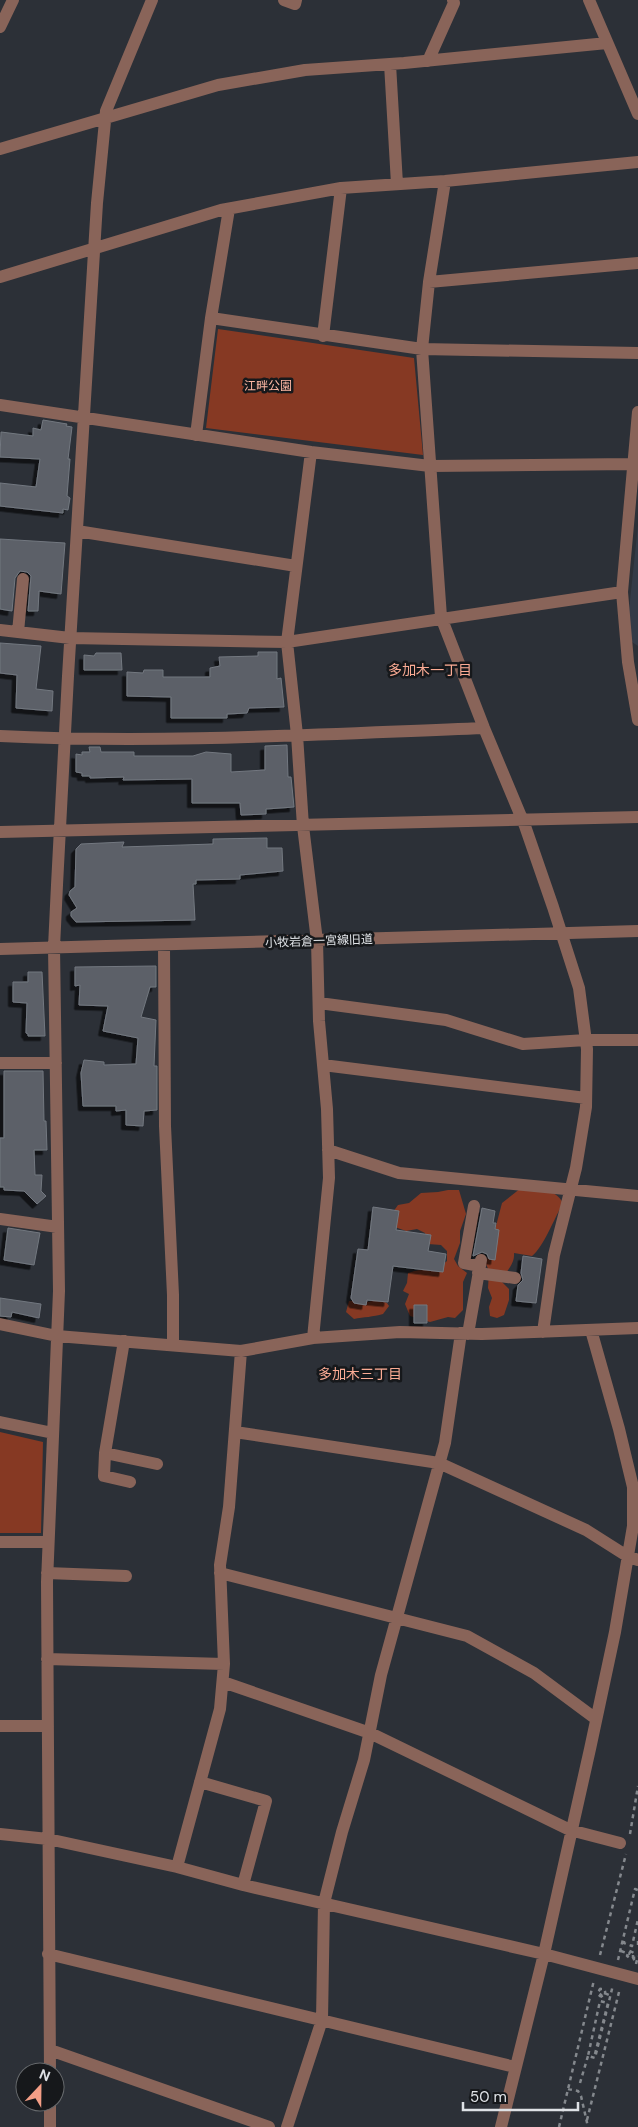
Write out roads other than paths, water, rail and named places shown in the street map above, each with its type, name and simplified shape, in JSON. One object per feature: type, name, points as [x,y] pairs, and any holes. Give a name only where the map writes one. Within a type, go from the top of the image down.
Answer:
[{"type":"street","points":[[0,27],[13,0]]},
{"type":"street","points":[[50,2062],[47,1573],[58,1336],[54,947],[64,739],[94,249],[105,119],[106,111],[152,0]]},
{"type":"street","points":[[284,0],[294,4],[296,0]]},
{"type":"street","points":[[428,61],[454,3],[453,0]]},
{"type":"street","points":[[588,0],[638,114]]},
{"type":"street","points":[[0,149],[218,85],[305,70],[428,61],[607,43]]},
{"type":"street","points":[[390,64],[397,184]]},
{"type":"street","points":[[0,277],[229,209],[341,188],[445,181],[638,162]]},
{"type":"street","points":[[445,181],[429,282],[422,349],[441,617],[522,819],[562,933],[579,988],[586,1040],[586,1106],[571,1190],[554,1255],[543,1332]]},
{"type":"street","points":[[324,336],[341,188]]},
{"type":"street","points":[[196,435],[211,318],[229,209]]},
{"type":"street","points":[[429,282],[638,263]]},
{"type":"street","points":[[211,318],[422,349],[638,352]]},
{"type":"street","points":[[0,405],[311,452],[430,466],[632,464]]},
{"type":"street","points":[[638,412],[622,592],[633,663],[638,720]]},
{"type":"street","points":[[311,452],[287,642],[297,735],[303,826],[317,941],[330,1178],[313,1338]]},
{"type":"street","points":[[77,531],[296,566]]},
{"type":"street","points":[[18,632],[23,579]]},
{"type":"street","points":[[0,630],[70,638],[287,642],[441,617],[622,592]]},
{"type":"street","points":[[0,736],[64,739],[297,735],[484,728]]},
{"type":"street","points":[[0,832],[638,817]]},
{"type":"street","name":"小牧岩倉一宮線旧道","points":[[0,949],[638,931]]},
{"type":"street","points":[[164,945],[165,1126],[173,1294],[173,1344]]},
{"type":"street","points":[[319,1003],[446,1020],[523,1044],[586,1040],[638,1040]]},
{"type":"street","points":[[0,1063],[56,1063]]},
{"type":"street","points":[[323,1065],[586,1098]]},
{"type":"street","points":[[328,1150],[399,1173],[638,1196]]},
{"type":"street","points":[[474,1206],[464,1263],[515,1278]]},
{"type":"street","points":[[0,1219],[58,1227]]},
{"type":"street","points":[[287,2127],[322,2020],[324,1903],[370,1733],[381,1675],[439,1463],[479,1266]]},
{"type":"street","points":[[0,1324],[58,1336],[241,1351],[313,1338],[400,1332],[543,1332],[638,1328]]},
{"type":"street","points":[[501,2127],[544,1954],[570,1830],[633,1558],[633,1487],[620,1429],[591,1330]]},
{"type":"street","points":[[124,1341],[104,1476],[130,1482]]},
{"type":"street","points":[[177,1867],[220,1709],[224,1664],[220,1573],[229,1508],[241,1351]]},
{"type":"street","points":[[0,1422],[53,1433]]},
{"type":"street","points":[[235,1432],[439,1463],[586,1530],[633,1558]]},
{"type":"street","points":[[106,1453],[157,1464]]},
{"type":"street","points":[[0,1542],[48,1542]]},
{"type":"street","points":[[47,1573],[126,1576]]},
{"type":"street","points":[[220,1573],[467,1636],[534,1673],[596,1719]]},
{"type":"street","points":[[47,1659],[224,1664]]},
{"type":"street","points":[[223,1682],[370,1733],[570,1830],[625,1844]]},
{"type":"street","points":[[0,1726],[48,1726]]},
{"type":"street","points":[[200,1782],[266,1801],[243,1885]]},
{"type":"street","points":[[0,1834],[48,1839],[177,1867],[243,1885],[544,1954],[638,1979]]},
{"type":"street","points":[[48,1954],[515,2067]]},
{"type":"street","points":[[50,2050],[269,2127]]},
{"type":"street","points":[[51,2112],[52,2126]]},
{"type":"district","name":"多加木一丁目","points":[[430,670]]},
{"type":"district","name":"多加木三丁目","points":[[360,1374]]},
{"type":"park label","name":"江畔公園","points":[[268,386]]}]
